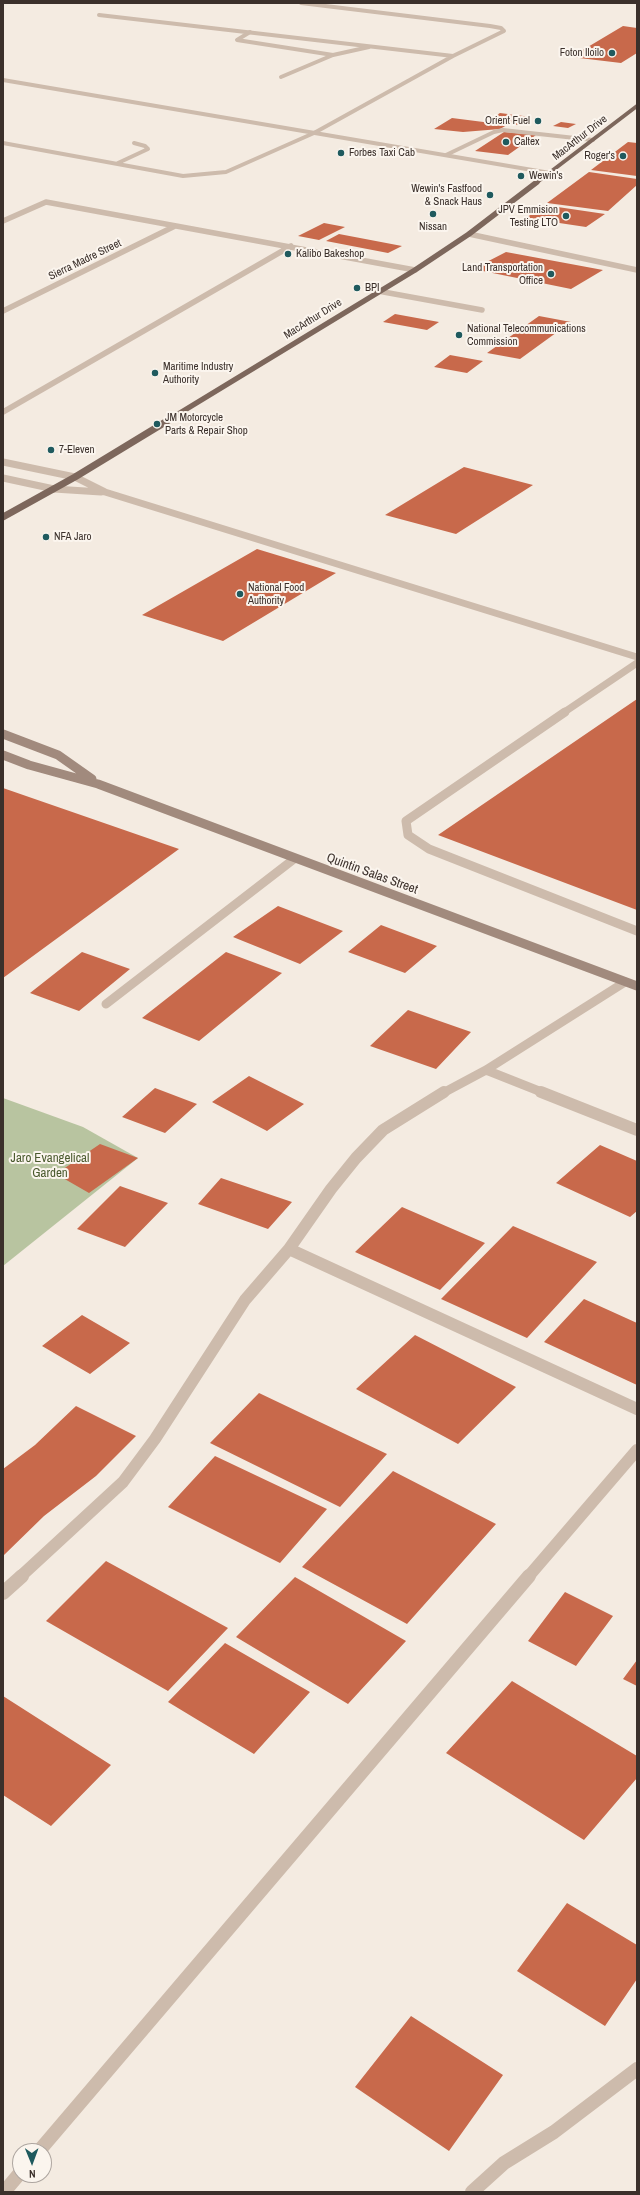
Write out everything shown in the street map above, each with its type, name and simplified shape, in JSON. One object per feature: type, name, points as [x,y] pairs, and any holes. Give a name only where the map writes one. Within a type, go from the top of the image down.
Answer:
[{"type":"main road","name":"MacArthur Drive","points":[[3,517],[76,477],[414,270],[469,234],[637,106]]},
{"type":"main road","name":"MacArthur Drive","points":[[3,522],[27,505]]},
{"type":"main road","name":"Quintin Salas Street","points":[[3,734],[58,755],[98,784]]},
{"type":"main road","name":"Quintin Salas Street","points":[[3,755],[29,765],[98,784],[294,859],[637,986]]},
{"type":"street","points":[[3,143],[183,176],[214,175],[226,172],[314,133],[454,56],[504,31],[501,28],[490,26],[302,3]]},
{"type":"street","points":[[99,14],[454,56]]},
{"type":"street","points":[[250,32],[237,40],[254,44],[332,55]]},
{"type":"street","points":[[281,78],[332,55],[369,47]]},
{"type":"street","points":[[3,80],[550,173]]},
{"type":"street","points":[[446,155],[494,132],[503,130],[593,140]]},
{"type":"street","points":[[118,163],[148,149],[145,146],[134,143]]},
{"type":"street","points":[[3,221],[46,202],[291,246],[414,270]]},
{"type":"street","name":"Sierra Madre Street","points":[[3,312],[175,226]]},
{"type":"street","points":[[469,234],[637,270]]},
{"type":"street","points":[[3,412],[291,246]]},
{"type":"street","points":[[378,291],[482,310]]},
{"type":"street","points":[[3,462],[76,477],[105,492],[637,657]]},
{"type":"street","points":[[3,478],[54,489],[105,492]]},
{"type":"street","points":[[637,663],[406,821],[408,835],[429,850],[637,931]]},
{"type":"street","points":[[106,1004],[294,859]]},
{"type":"street","points":[[3,1593],[123,1482],[155,1439],[245,1300],[288,1250],[356,1158],[383,1130],[431,1099],[486,1070],[625,982]]},
{"type":"street","points":[[486,1070],[637,1130]]},
{"type":"street","points":[[288,1250],[637,1409]]},
{"type":"street","points":[[46,2143],[637,1450]]},
{"type":"street","points":[[472,2192],[504,2163],[554,2132],[637,2069]]},
{"type":"street","points":[[4,2192],[12,2182]]},
{"type":"green space","name":"Jaro Evangelical Garden","points":[[3,1098],[83,1127],[138,1158],[3,1266]]},
{"type":"building","points":[[623,26],[637,28],[637,53],[621,63],[571,57]]},
{"type":"building","points":[[500,113],[531,117],[518,125],[487,121]]},
{"type":"building","points":[[452,118],[507,125],[500,129],[463,132],[434,129]]},
{"type":"building","points":[[561,122],[576,124],[568,128],[553,126]]},
{"type":"building","points":[[504,132],[536,135],[508,155],[475,151]]},
{"type":"building","name":"Roger's","points":[[628,142],[637,143],[637,176],[591,170]]},
{"type":"building","points":[[589,172],[637,179],[637,185],[608,211],[547,203]]},
{"type":"building","name":"JPV Emmision Testing LTO","points":[[544,205],[605,214],[586,227],[526,218]]},
{"type":"building","points":[[324,223],[345,227],[319,240],[298,236]]},
{"type":"building","points":[[339,234],[402,246],[388,253],[326,241]]},
{"type":"building","points":[[506,252],[603,270],[571,289],[473,269]]},
{"type":"building","points":[[395,314],[439,322],[427,330],[383,322]]},
{"type":"building","points":[[539,316],[571,322],[520,359],[487,353]]},
{"type":"building","points":[[450,355],[483,361],[467,373],[434,367]]},
{"type":"building","points":[[464,467],[533,485],[456,534],[385,515]]},
{"type":"building","name":"National Food Authority","points":[[257,549],[336,573],[223,641],[142,615]]},
{"type":"building","points":[[637,699],[637,910],[438,835]]},
{"type":"building","points":[[3,788],[179,849],[3,978]]},
{"type":"building","points":[[278,906],[343,931],[300,964],[233,937]]},
{"type":"building","points":[[381,925],[437,946],[405,973],[348,952]]},
{"type":"building","points":[[82,952],[130,969],[79,1011],[30,993]]},
{"type":"building","points":[[226,952],[282,973],[199,1041],[142,1018]]},
{"type":"building","points":[[408,1010],[471,1032],[436,1069],[370,1046]]},
{"type":"building","points":[[249,1076],[304,1104],[267,1131],[212,1102]]},
{"type":"building","points":[[155,1088],[197,1104],[165,1133],[122,1117]]},
{"type":"building","points":[[100,1144],[138,1158],[89,1193],[56,1174]]},
{"type":"building","points":[[600,1145],[637,1161],[637,1211],[630,1217],[556,1183]]},
{"type":"building","points":[[221,1178],[292,1202],[268,1229],[198,1204]]},
{"type":"building","points":[[120,1186],[168,1203],[125,1247],[77,1229]]},
{"type":"building","points":[[402,1207],[485,1243],[440,1290],[355,1252]]},
{"type":"building","points":[[513,1226],[597,1262],[527,1338],[441,1299]]},
{"type":"building","points":[[584,1299],[637,1323],[637,1385],[544,1342]]},
{"type":"building","points":[[82,1315],[130,1343],[90,1374],[42,1346]]},
{"type":"building","points":[[415,1335],[516,1387],[458,1444],[356,1389]]},
{"type":"building","points":[[259,1393],[387,1454],[340,1507],[210,1443]]},
{"type":"building","points":[[76,1406],[136,1436],[96,1476],[44,1516],[3,1556],[3,1469],[35,1445]]},
{"type":"building","points":[[215,1456],[327,1509],[280,1563],[168,1507]]},
{"type":"building","points":[[393,1471],[496,1524],[407,1624],[302,1567]]},
{"type":"building","points":[[106,1561],[228,1628],[168,1691],[46,1621]]},
{"type":"building","points":[[295,1577],[406,1641],[348,1704],[236,1637]]},
{"type":"building","points":[[565,1592],[613,1616],[576,1666],[528,1641]]},
{"type":"building","points":[[225,1643],[310,1692],[254,1754],[168,1702]]},
{"type":"building","points":[[637,1660],[637,1686],[623,1679]]},
{"type":"building","points":[[512,1681],[637,1756],[637,1778],[584,1840],[446,1753]]},
{"type":"building","points":[[3,1696],[111,1765],[51,1826],[3,1795]]},
{"type":"building","points":[[567,1903],[637,1945],[637,1979],[605,2026],[517,1971]]},
{"type":"building","points":[[411,2016],[503,2075],[449,2151],[355,2087]]},
{"type":"place","name":"Foton Iloilo","points":[[612,53]]},
{"type":"place","name":"Orient Fuel","points":[[538,121]]},
{"type":"place","name":"Caltex","points":[[506,142]]},
{"type":"place","name":"Forbes Taxi Cab","points":[[341,153]]},
{"type":"place","name":"Roger's","points":[[623,156]]},
{"type":"place","name":"Wewin's","points":[[521,176]]},
{"type":"place","name":"Wewin's Fastfood & Snack Haus","points":[[490,195]]},
{"type":"place","name":"Nissan","points":[[433,214]]},
{"type":"place","name":"JPV Emmision Testing LTO","points":[[566,216]]},
{"type":"place","name":"Kalibo Bakeshop","points":[[288,254]]},
{"type":"place","name":"Land Transportation Office","points":[[551,274]]},
{"type":"place","name":"BPI","points":[[357,288]]},
{"type":"place","name":"National Telecommunications Commission","points":[[459,335]]},
{"type":"place","name":"Maritime Industry Authority","points":[[155,373]]},
{"type":"place","name":"JM Motorcycle Parts & Repair Shop","points":[[157,424]]},
{"type":"place","name":"7-Eleven","points":[[51,450]]},
{"type":"place","name":"NFA Jaro","points":[[46,537]]},
{"type":"place","name":"National Food Authority","points":[[240,594]]}]
